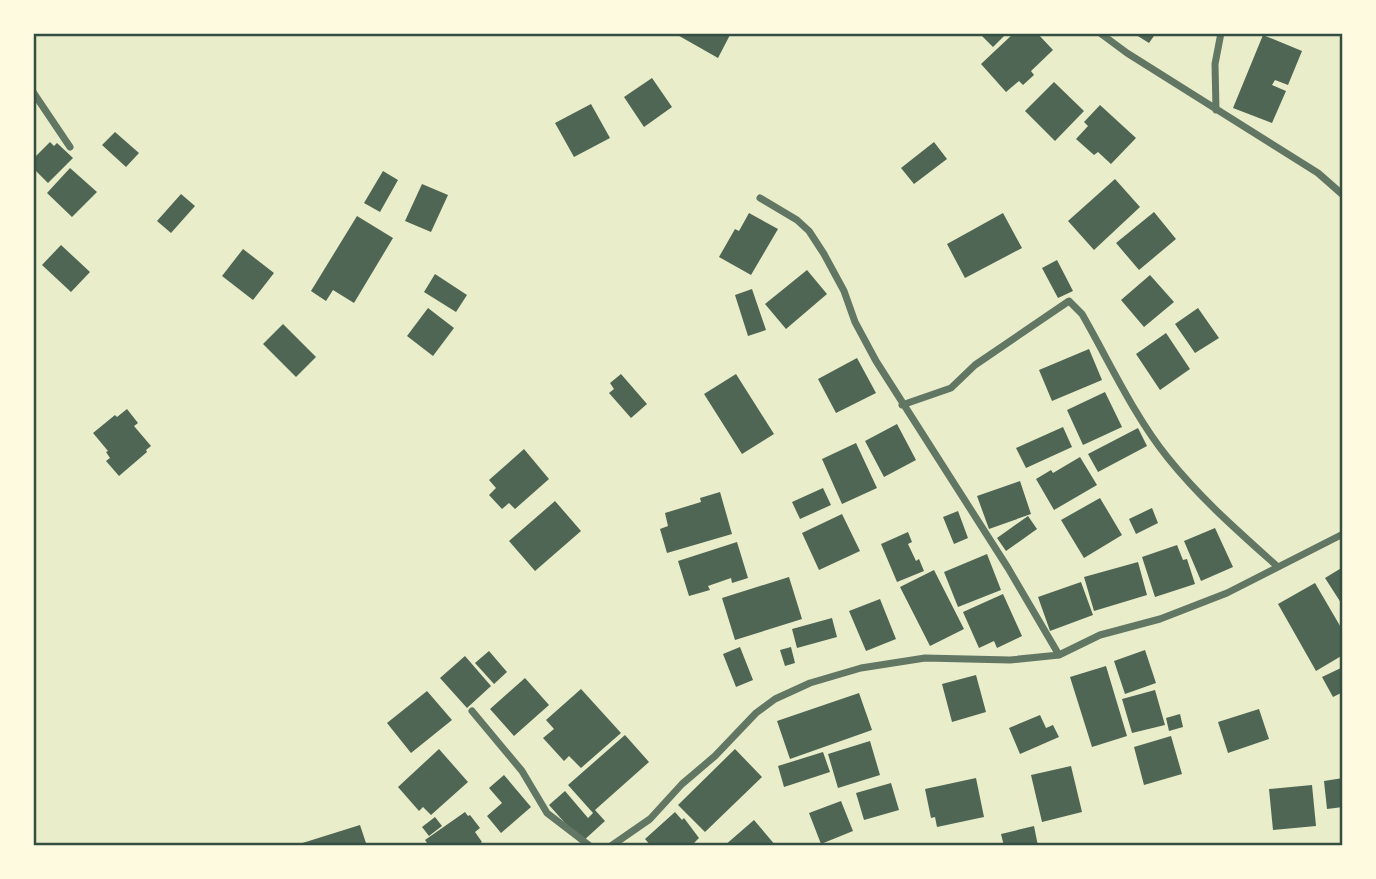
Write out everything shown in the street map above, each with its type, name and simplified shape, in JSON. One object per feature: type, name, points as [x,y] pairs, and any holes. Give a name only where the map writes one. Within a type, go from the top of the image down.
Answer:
[{"type":"street","points":[[1100,33],[1127,53],[1318,173],[1343,195]]},
{"type":"street","points":[[1216,110],[1215,64],[1221,33]]},
{"type":"street","points":[[33,92],[70,147]]},
{"type":"street","points":[[760,198],[797,220],[809,232],[837,279],[855,322],[902,405],[1008,568],[1059,655]]},
{"type":"street","points":[[902,405],[951,388],[975,365],[1069,301],[1082,314],[1166,456],[1209,505],[1278,567]]},
{"type":"street","points":[[611,846],[649,819],[756,713],[775,699],[810,682],[861,668],[925,658],[1010,660],[1059,655],[1100,635],[1160,619],[1227,593],[1343,534]]},
{"type":"street","points":[[472,711],[522,771],[547,813],[590,846]]},
{"type":"building","points":[[674,33],[731,33],[718,58]]},
{"type":"building","points":[[985,33],[1007,33],[993,47],[982,36]]},
{"type":"building","points":[[1014,33],[1037,33],[1053,50],[1031,71],[1034,75],[1023,85],[1019,81],[1006,92],[981,64]]},
{"type":"building","points":[[1133,33],[1156,33],[1149,43]]},
{"type":"building","points":[[1263,35],[1302,51],[1288,85],[1275,80],[1272,85],[1286,91],[1272,123],[1233,108]]},
{"type":"building","points":[[652,78],[672,107],[644,127],[624,97]]},
{"type":"building","points":[[1054,82],[1084,111],[1055,141],[1025,111]]},
{"type":"building","points":[[591,104],[610,138],[574,157],[555,123]]},
{"type":"building","points":[[1100,105],[1136,138],[1111,164],[1098,152],[1094,155],[1076,139],[1088,126],[1084,122]]},
{"type":"building","points":[[115,132],[139,153],[126,167],[102,145]]},
{"type":"building","points":[[50,142],[54,146],[57,143],[73,158],[48,183],[33,168],[33,159]]},
{"type":"building","points":[[934,142],[947,159],[914,184],[901,168]]},
{"type":"building","points":[[70,168],[97,192],[72,217],[47,193]]},
{"type":"building","points":[[383,171],[398,180],[380,212],[364,203]]},
{"type":"building","points":[[1115,179],[1140,207],[1094,250],[1068,221]]},
{"type":"building","points":[[422,184],[448,195],[431,232],[405,221]]},
{"type":"building","points":[[181,194],[195,206],[171,233],[157,221]]},
{"type":"building","points":[[1154,212],[1176,239],[1139,270],[1116,243]]},
{"type":"building","points":[[749,213],[778,229],[751,275],[719,257],[735,229],[739,231]]},
{"type":"building","points":[[1003,213],[1022,248],[965,278],[947,244]]},
{"type":"building","points":[[357,216],[393,238],[354,303],[333,290],[326,301],[311,291]]},
{"type":"building","points":[[61,245],[90,272],[71,292],[42,265]]},
{"type":"building","points":[[243,249],[274,273],[253,300],[222,276]]},
{"type":"building","points":[[1057,260],[1073,291],[1058,298],[1042,268]]},
{"type":"building","points":[[807,270],[827,294],[786,329],[765,304]]},
{"type":"building","points":[[435,274],[467,295],[456,312],[424,292]]},
{"type":"building","points":[[1150,275],[1174,302],[1144,327],[1121,300]]},
{"type":"building","points":[[752,289],[766,330],[748,336],[735,295]]},
{"type":"building","points":[[428,308],[454,328],[433,356],[407,336]]},
{"type":"building","points":[[1198,308],[1219,338],[1195,353],[1175,324]]},
{"type":"building","points":[[283,324],[316,357],[296,377],[263,344]]},
{"type":"building","points":[[1166,333],[1190,369],[1160,390],[1136,354]]},
{"type":"building","points":[[1089,349],[1102,380],[1052,401],[1039,370]]},
{"type":"building","points":[[857,358],[876,393],[836,413],[818,379]]},
{"type":"building","points":[[621,374],[647,404],[631,418],[609,393],[614,389],[610,383]]},
{"type":"building","points":[[736,374],[774,434],[742,454],[704,394]]},
{"type":"building","points":[[1105,392],[1122,427],[1083,445],[1067,410]]},
{"type":"building","points":[[127,409],[138,423],[134,426],[151,446],[119,476],[106,461],[110,458],[106,452],[108,451],[93,433]]},
{"type":"building","points":[[897,424],[916,460],[884,477],[865,441]]},
{"type":"building","points":[[1063,427],[1072,447],[1026,468],[1016,448]]},
{"type":"building","points":[[1138,428],[1147,446],[1098,472],[1088,454]]},
{"type":"building","points":[[856,443],[877,488],[842,504],[822,459]]},
{"type":"building","points":[[524,449],[549,479],[515,509],[509,503],[502,509],[489,495],[496,488],[489,480]]},
{"type":"building","points":[[1080,457],[1097,485],[1054,510],[1036,479],[1051,470],[1053,473]]},
{"type":"building","points":[[1020,481],[1031,514],[989,529],[977,496]]},
{"type":"building","points":[[823,488],[831,505],[800,519],[792,502]]},
{"type":"building","points":[[720,492],[732,534],[667,553],[660,529],[668,526],[665,513],[701,502],[700,498]]},
{"type":"building","points":[[1100,498],[1122,535],[1084,558],[1061,520]]},
{"type":"building","points":[[555,501],[581,531],[535,571],[509,541]]},
{"type":"building","points":[[1152,508],[1158,523],[1136,534],[1129,519]]},
{"type":"building","points":[[958,511],[968,538],[954,544],[943,517]]},
{"type":"building","points":[[842,514],[860,551],[819,570],[802,533]]},
{"type":"building","points":[[1028,516],[1037,529],[1006,551],[997,538]]},
{"type":"building","points":[[1215,528],[1233,567],[1201,581],[1184,541]]},
{"type":"building","points":[[908,532],[912,542],[908,544],[924,571],[897,582],[881,544]]},
{"type":"building","points":[[737,542],[748,578],[732,583],[731,578],[708,586],[710,590],[689,596],[678,561]]},
{"type":"building","points":[[1177,545],[1183,560],[1187,559],[1195,584],[1155,597],[1142,557]]},
{"type":"building","points":[[987,554],[1001,590],[958,607],[944,572]]},
{"type":"building","points":[[1138,562],[1147,595],[1094,611],[1084,577]]},
{"type":"building","points":[[1343,567],[1343,606],[1325,578]]},
{"type":"building","points":[[934,570],[964,629],[930,646],[900,587]]},
{"type":"building","points":[[789,577],[802,619],[735,640],[722,598]]},
{"type":"building","points":[[1081,582],[1093,615],[1050,631],[1038,597]]},
{"type":"building","points":[[1315,583],[1343,631],[1343,655],[1316,671],[1278,604]]},
{"type":"building","points":[[1003,594],[1022,636],[997,648],[994,641],[979,648],[963,612]]},
{"type":"building","points":[[880,599],[896,639],[866,651],[849,611]]},
{"type":"building","points":[[832,618],[837,637],[797,648],[792,629]]},
{"type":"building","points":[[740,647],[753,680],[736,687],[723,654]]},
{"type":"building","points":[[791,647],[795,663],[785,666],[780,650]]},
{"type":"building","points":[[1145,650],[1156,683],[1125,694],[1114,661]]},
{"type":"building","points":[[489,651],[507,672],[494,684],[475,663]]},
{"type":"building","points":[[465,656],[491,686],[467,708],[440,678]]},
{"type":"building","points":[[1106,666],[1127,736],[1092,747],[1070,677]]},
{"type":"building","points":[[1343,667],[1343,692],[1333,697],[1322,677]]},
{"type":"building","points":[[976,675],[986,712],[952,722],[942,684]]},
{"type":"building","points":[[525,678],[549,705],[514,736],[490,709]]},
{"type":"building","points":[[581,689],[621,733],[581,768],[569,756],[564,761],[543,738],[554,729],[546,720]]},
{"type":"building","points":[[1155,690],[1165,725],[1132,733],[1122,699]]},
{"type":"building","points":[[427,691],[452,720],[411,753],[387,723]]},
{"type":"building","points":[[859,693],[872,730],[790,759],[777,721]]},
{"type":"building","points":[[1259,709],[1269,739],[1228,753],[1218,722]]},
{"type":"building","points":[[1180,714],[1183,727],[1169,731],[1166,718]]},
{"type":"building","points":[[1040,715],[1046,728],[1053,725],[1059,737],[1020,754],[1009,728]]},
{"type":"building","points":[[625,735],[649,762],[595,810],[605,821],[582,842],[549,805],[565,791],[588,818],[593,813],[568,785]]},
{"type":"building","points":[[1171,736],[1182,774],[1144,785],[1134,747]]},
{"type":"building","points":[[870,741],[880,775],[838,788],[828,754]]},
{"type":"building","points":[[439,749],[468,782],[431,815],[423,807],[419,811],[398,787]]},
{"type":"building","points":[[735,749],[762,777],[705,832],[678,805]]},
{"type":"building","points":[[823,752],[830,772],[784,787],[778,766]]},
{"type":"building","points":[[1071,766],[1082,812],[1042,822],[1031,775]]},
{"type":"building","points":[[504,775],[531,807],[501,833],[487,816],[502,803],[489,788]]},
{"type":"building","points":[[976,778],[984,817],[937,827],[935,817],[931,818],[925,789]]},
{"type":"building","points":[[1343,778],[1343,807],[1327,809],[1324,781]]},
{"type":"building","points":[[891,783],[899,810],[864,820],[856,793]]},
{"type":"building","points":[[1312,785],[1316,826],[1273,830],[1269,789]]},
{"type":"building","points":[[841,801],[853,831],[821,844],[809,813]]},
{"type":"building","points":[[465,812],[480,828],[475,832],[482,842],[477,846],[429,846],[425,840]]},
{"type":"building","points":[[675,812],[682,820],[684,818],[699,838],[691,846],[651,846],[645,839]]},
{"type":"building","points":[[435,817],[442,826],[429,836],[422,827]]},
{"type":"building","points":[[754,820],[776,846],[724,846]]},
{"type":"building","points":[[360,825],[367,846],[296,846],[296,845]]},
{"type":"building","points":[[1034,826],[1038,846],[1004,846],[1001,834]]}]
